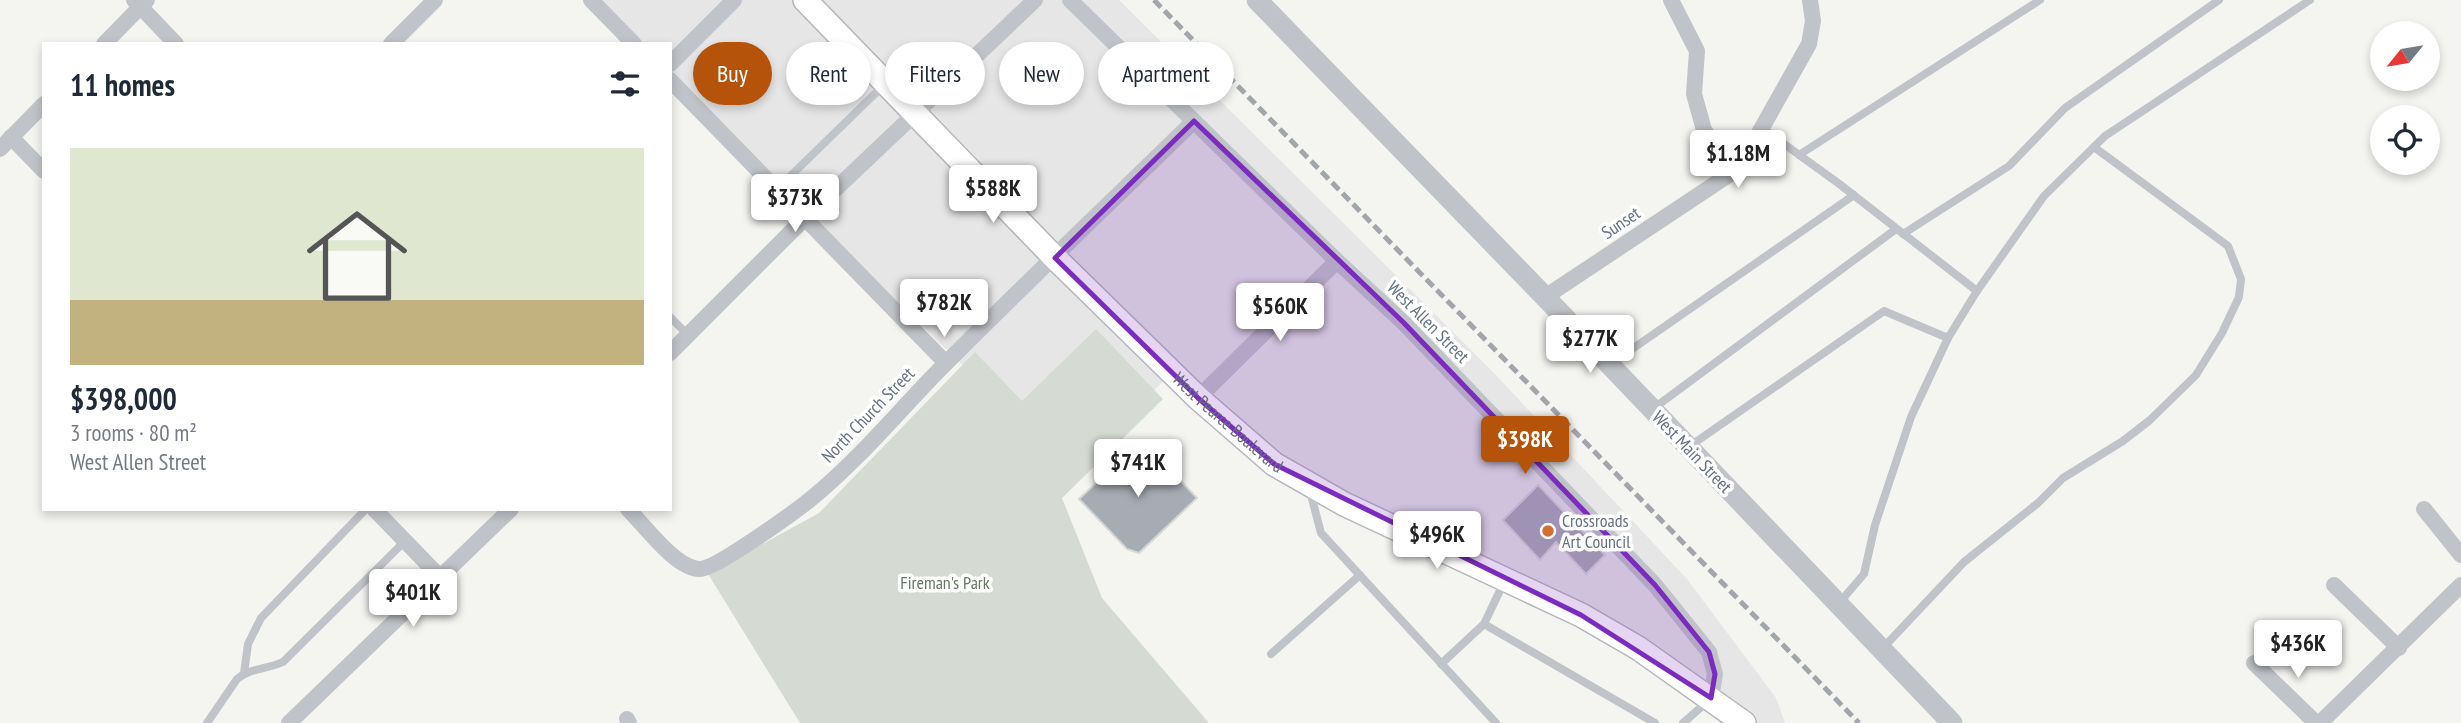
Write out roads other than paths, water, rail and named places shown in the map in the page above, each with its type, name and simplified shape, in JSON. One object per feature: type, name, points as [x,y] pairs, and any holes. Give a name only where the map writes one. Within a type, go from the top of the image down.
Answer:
[{"type":"main road","name":"West Pearce Boulevard","points":[[804,0],[885,82]]},
{"type":"main road","name":"West Pearce Boulevard","points":[[908,105],[1055,258],[1198,398],[1274,464],[1344,504],[1581,615],[1616,635],[1744,723]]},
{"type":"street","points":[[393,42],[435,0]]},
{"type":"street","points":[[591,0],[632,42]]},
{"type":"street","points":[[672,62],[734,0]]},
{"type":"street","points":[[672,351],[806,218],[1035,0]]},
{"type":"street","name":"West Allen Street","points":[[1070,0],[1403,322],[1655,585],[1709,652],[1715,674],[1711,698]]},
{"type":"street","name":"West Main Street","points":[[1256,0],[1545,297],[1952,723]]},
{"type":"street","points":[[1671,0],[1697,51],[1694,94],[1704,130],[1733,172]]},
{"type":"street","name":"Sunset","points":[[1545,297],[1733,172],[1750,149],[1808,44],[1813,21],[1810,0]]},
{"type":"street","points":[[106,42],[140,2],[174,42]]},
{"type":"street","points":[[672,82],[946,363]]},
{"type":"street","points":[[42,106],[6,143],[42,170]]},
{"type":"street","name":"North Church Street","points":[[630,511],[677,560],[691,568],[703,569],[726,558],[811,499],[844,469],[946,363],[1194,121]]},
{"type":"street","points":[[1198,398],[1337,261]]},
{"type":"street","points":[[2424,509],[2461,555]]},
{"type":"street","points":[[376,511],[440,577]]},
{"type":"street","points":[[289,723],[509,511]]},
{"type":"street","points":[[2334,585],[2399,648]]},
{"type":"street","points":[[2254,663],[2318,723],[2399,648],[2461,585]]},
{"type":"lane","points":[[1799,155],[2040,0]]},
{"type":"lane","points":[[1651,410],[1900,231],[2009,166],[2065,108],[2219,0]]},
{"type":"lane","points":[[1838,604],[1864,574],[1875,525],[1910,417],[1948,338],[2043,196],[2105,136],[2310,0]]},
{"type":"lane","points":[[777,189],[885,84]]},
{"type":"lane","points":[[1761,127],[1977,291]]},
{"type":"lane","points":[[1881,650],[1964,562],[2038,503],[2063,478],[2141,427],[2196,375],[2222,333],[2239,297],[2241,279],[2228,246],[2094,147]]},
{"type":"lane","points":[[1609,365],[1854,195]]},
{"type":"lane","points":[[1688,448],[1884,311],[1948,338]]},
{"type":"lane","points":[[672,319],[688,335]]},
{"type":"lane","points":[[1308,484],[1321,533],[1496,723]]},
{"type":"lane","points":[[244,673],[248,645],[261,618],[364,511]]},
{"type":"lane","points":[[207,723],[229,688],[244,673],[272,668],[283,662],[405,541]]},
{"type":"lane","points":[[1271,654],[1360,575]]},
{"type":"lane","points":[[1441,664],[1484,624],[1505,579]]},
{"type":"lane","points":[[1484,624],[1655,723]]},
{"type":"lane","points":[[1683,723],[1711,698]]},
{"type":"railway","points":[[1154,0],[1859,723]]},
{"type":"place","name":"Crossroads Art Council","points":[[1548,531]]},
{"type":"park label","name":"Fireman's Park","points":[[945,583]]}]
